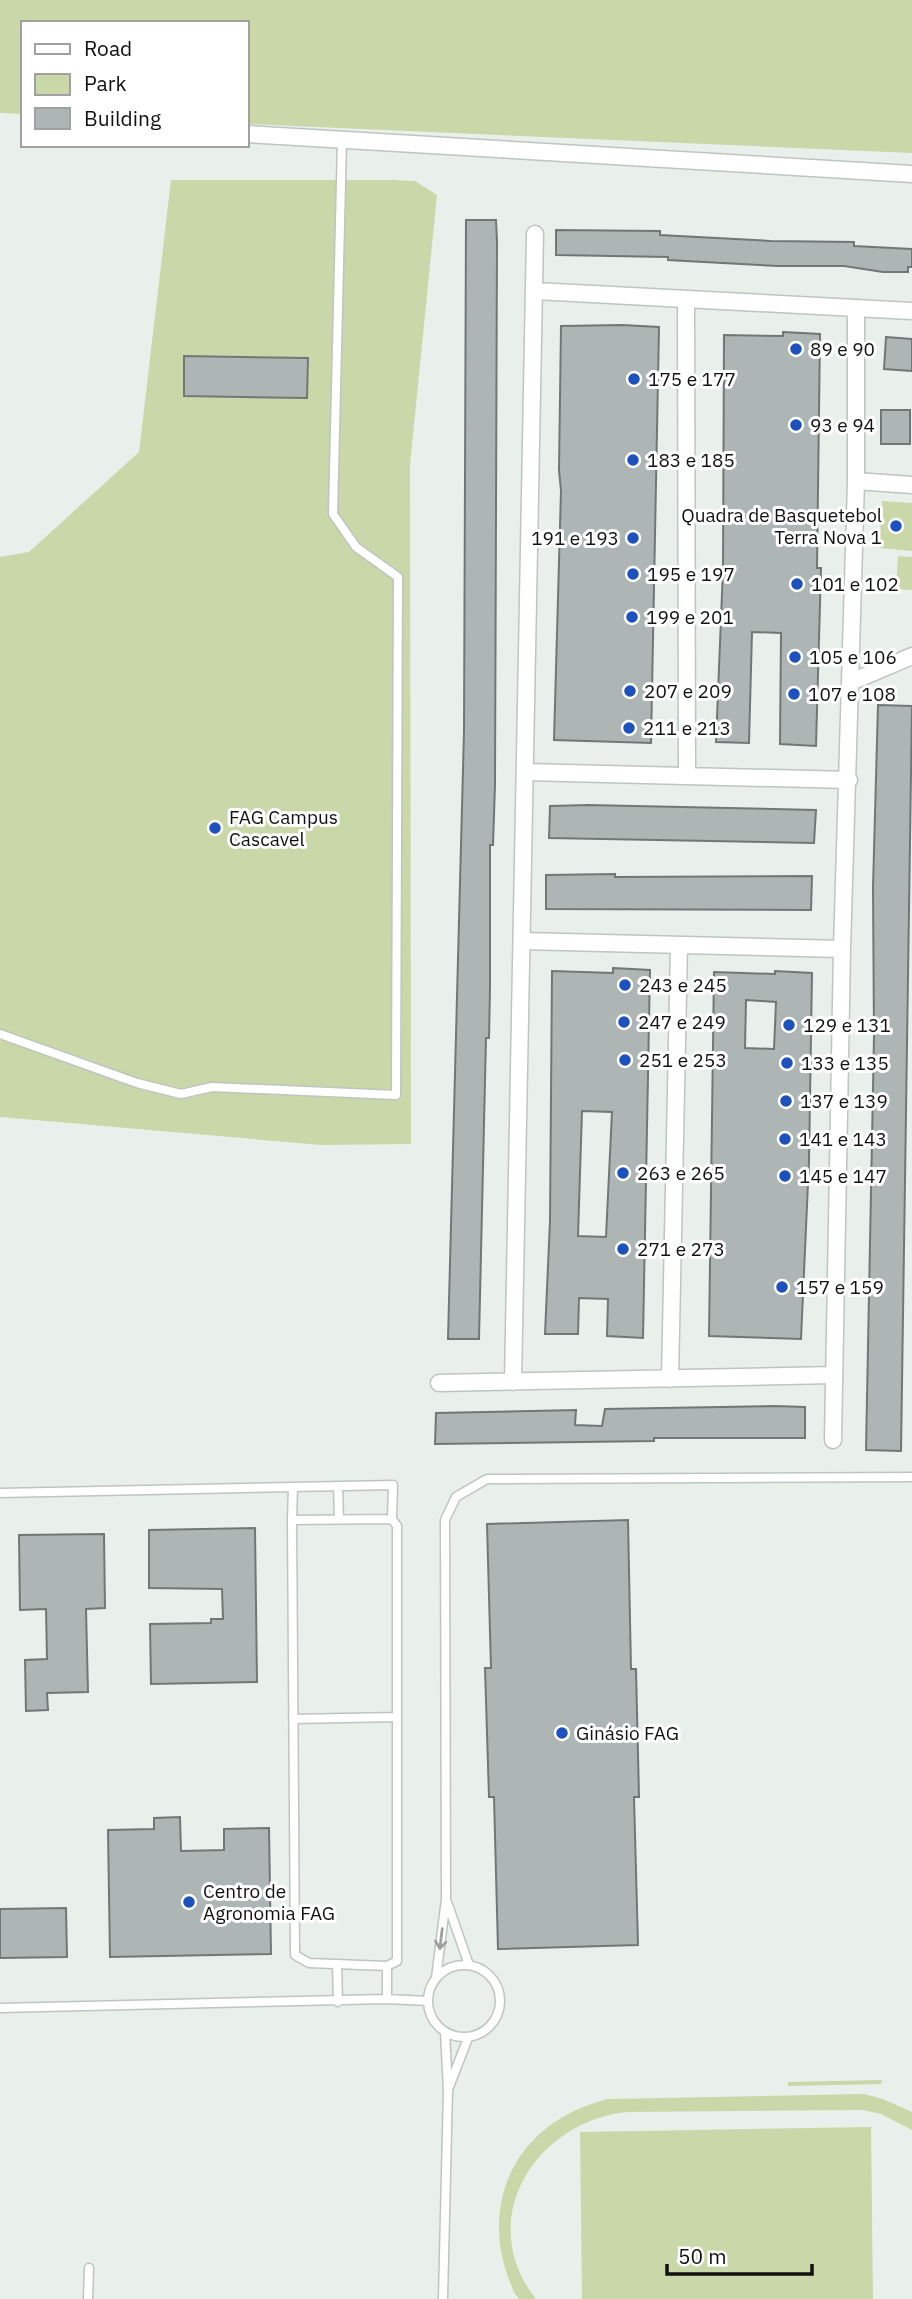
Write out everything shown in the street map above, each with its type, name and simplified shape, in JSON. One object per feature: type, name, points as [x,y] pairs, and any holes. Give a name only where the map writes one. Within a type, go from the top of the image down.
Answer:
[{"type":"street","points":[[248,134],[912,174]]},
{"type":"street","points":[[513,1382],[535,234]]},
{"type":"street","points":[[536,291],[912,311]]},
{"type":"street","points":[[686,299],[687,776]]},
{"type":"street","points":[[833,1440],[842,949],[856,481],[856,308]]},
{"type":"street","points":[[856,481],[912,485]]},
{"type":"street","points":[[851,682],[912,656]]},
{"type":"street","points":[[526,772],[849,780]]},
{"type":"street","points":[[522,942],[842,949]]},
{"type":"street","points":[[670,1378],[679,945]]},
{"type":"street","points":[[439,1383],[834,1376]]},
{"type":"lane","points":[[0,1034],[137,1083],[181,1094],[212,1087],[396,1095],[398,577],[356,547],[333,514],[342,140]]},
{"type":"lane","points":[[436,1978],[445,1970],[469,1965],[490,1975],[497,1984],[500,2007],[489,2028],[468,2038],[445,2032],[430,2014],[428,2001],[436,1978],[446,1899],[445,1520],[456,1497],[487,1479],[912,1477]]},
{"type":"lane","points":[[0,1493],[338,1486],[393,1485],[392,1519],[397,1526],[397,1961],[387,1966],[309,1963],[295,1955],[293,1487]]},
{"type":"lane","points":[[338,1486],[339,1520]]},
{"type":"lane","points":[[292,1520],[392,1519]]},
{"type":"lane","points":[[293,1719],[397,1717]]},
{"type":"lane","points":[[446,1899],[469,1965]]},
{"type":"lane","points":[[337,1965],[338,2002]]},
{"type":"lane","points":[[387,1966],[387,1999]]},
{"type":"lane","points":[[0,2008],[387,1999],[428,2001]]},
{"type":"lane","points":[[443,2299],[448,2090],[445,2032]]},
{"type":"lane","points":[[448,2090],[468,2038]]},
{"type":"lane","points":[[88,2299],[89,2268]]},
{"type":"green space","points":[[0,0],[912,0],[912,153],[248,124],[248,21],[21,21],[21,114],[0,113]]},
{"type":"green space","points":[[171,180],[415,181],[437,195],[410,465],[411,1144],[321,1145],[0,1117],[0,557],[29,552],[139,452]]},
{"type":"green space","name":"Quadra de Basquetebol Terra Nova 1","points":[[882,501],[912,503],[912,551],[879,548]]},
{"type":"green space","points":[[898,556],[912,557],[912,590],[896,589]]},
{"type":"green space","points":[[882,2080],[881,2084],[788,2086],[788,2082]]},
{"type":"green space","points":[[864,2094],[912,2112],[912,2130],[881,2114],[863,2110],[627,2112],[594,2120],[565,2134],[541,2155],[523,2180],[513,2208],[511,2238],[518,2269],[536,2299],[519,2299],[515,2294],[503,2262],[499,2230],[502,2200],[511,2172],[526,2148],[548,2127],[575,2110],[608,2099]]},
{"type":"green space","points":[[871,2127],[873,2299],[582,2299],[580,2132]]},
{"type":"building","points":[[466,220],[496,220],[495,785],[493,845],[490,845],[489,1038],[486,1038],[479,1339],[448,1339],[464,731]]},
{"type":"building","points":[[556,230],[660,231],[660,235],[854,242],[854,246],[912,249],[912,267],[908,267],[908,272],[883,272],[844,266],[778,266],[668,260],[668,257],[556,255]]},
{"type":"building","points":[[561,326],[659,327],[651,743],[554,740],[561,491]]},
{"type":"building","points":[[783,332],[820,334],[817,568],[821,568],[816,746],[780,744],[781,633],[752,632],[749,743],[716,742],[723,569],[724,335],[783,336]]},
{"type":"building","points":[[886,337],[912,339],[912,371],[884,369]]},
{"type":"building","points":[[184,356],[308,358],[307,398],[184,396]]},
{"type":"building","points":[[881,410],[910,410],[910,444],[881,444]]},
{"type":"building","points":[[878,705],[912,706],[901,1451],[866,1450]]},
{"type":"building","points":[[550,806],[816,810],[814,843],[549,838]]},
{"type":"building","points":[[615,874],[615,877],[812,876],[811,910],[546,909],[546,875]]},
{"type":"building","points":[[613,968],[650,970],[643,1338],[607,1336],[608,1299],[579,1298],[578,1334],[545,1334],[550,1221],[552,971],[613,973]],"holes":[[[582,1111],[612,1112],[606,1237],[578,1236]]]},
{"type":"building","points":[[775,971],[812,973],[809,1161],[801,1339],[709,1336],[714,972],[775,974]],"holes":[[[746,1000],[776,1002],[774,1049],[745,1048]]]},
{"type":"building","points":[[805,1407],[805,1438],[654,1438],[654,1441],[435,1444],[436,1413],[576,1410],[575,1425],[602,1426],[605,1409]]},
{"type":"building","name":"Ginásio FAG","points":[[628,1520],[631,1669],[636,1669],[639,1797],[634,1797],[638,1945],[498,1949],[494,1797],[489,1797],[485,1668],[491,1668],[487,1524]]},
{"type":"building","points":[[255,1528],[257,1682],[151,1684],[150,1624],[211,1623],[211,1619],[223,1619],[222,1589],[149,1588],[149,1530]]},
{"type":"building","points":[[104,1534],[105,1608],[86,1609],[88,1692],[47,1693],[48,1710],[26,1711],[25,1660],[47,1659],[46,1609],[20,1610],[19,1535]]},
{"type":"building","name":"Centro de Agronomia FAG","points":[[180,1817],[181,1851],[224,1850],[224,1829],[269,1828],[271,1954],[110,1957],[108,1830],[154,1829],[154,1818]]},
{"type":"building","points":[[66,1908],[67,1957],[0,1958],[0,1909]]},
{"type":"place","name":"89 e 90","points":[[796,349]]},
{"type":"place","name":"175 e 177","points":[[634,379]]},
{"type":"place","name":"93 e 94","points":[[796,425]]},
{"type":"place","name":"183 e 185","points":[[633,460]]},
{"type":"place","name":"Quadra de Basquetebol Terra Nova 1","points":[[896,526]]},
{"type":"place","name":"191 e 193","points":[[633,538]]},
{"type":"place","name":"195 e 197","points":[[633,574]]},
{"type":"place","name":"101 e 102","points":[[797,584]]},
{"type":"place","name":"199 e 201","points":[[632,617]]},
{"type":"place","name":"105 e 106","points":[[795,657]]},
{"type":"place","name":"207 e 209","points":[[630,691]]},
{"type":"place","name":"107 e 108","points":[[794,694]]},
{"type":"place","name":"211 e 213","points":[[629,728]]},
{"type":"place","name":"FAG Campus Cascavel","points":[[215,828]]},
{"type":"place","name":"243 e 245","points":[[625,985]]},
{"type":"place","name":"247 e 249","points":[[624,1022]]},
{"type":"place","name":"129 e 131","points":[[789,1025]]},
{"type":"place","name":"251 e 253","points":[[625,1060]]},
{"type":"place","name":"133 e 135","points":[[787,1063]]},
{"type":"place","name":"137 e 139","points":[[786,1101]]},
{"type":"place","name":"141 e 143","points":[[785,1139]]},
{"type":"place","name":"263 e 265","points":[[623,1173]]},
{"type":"place","name":"145 e 147","points":[[785,1176]]},
{"type":"place","name":"271 e 273","points":[[623,1249]]},
{"type":"place","name":"157 e 159","points":[[782,1287]]},
{"type":"place","name":"Ginásio FAG","points":[[562,1733]]},
{"type":"place","name":"Centro de Agronomia FAG","points":[[189,1902]]}]
